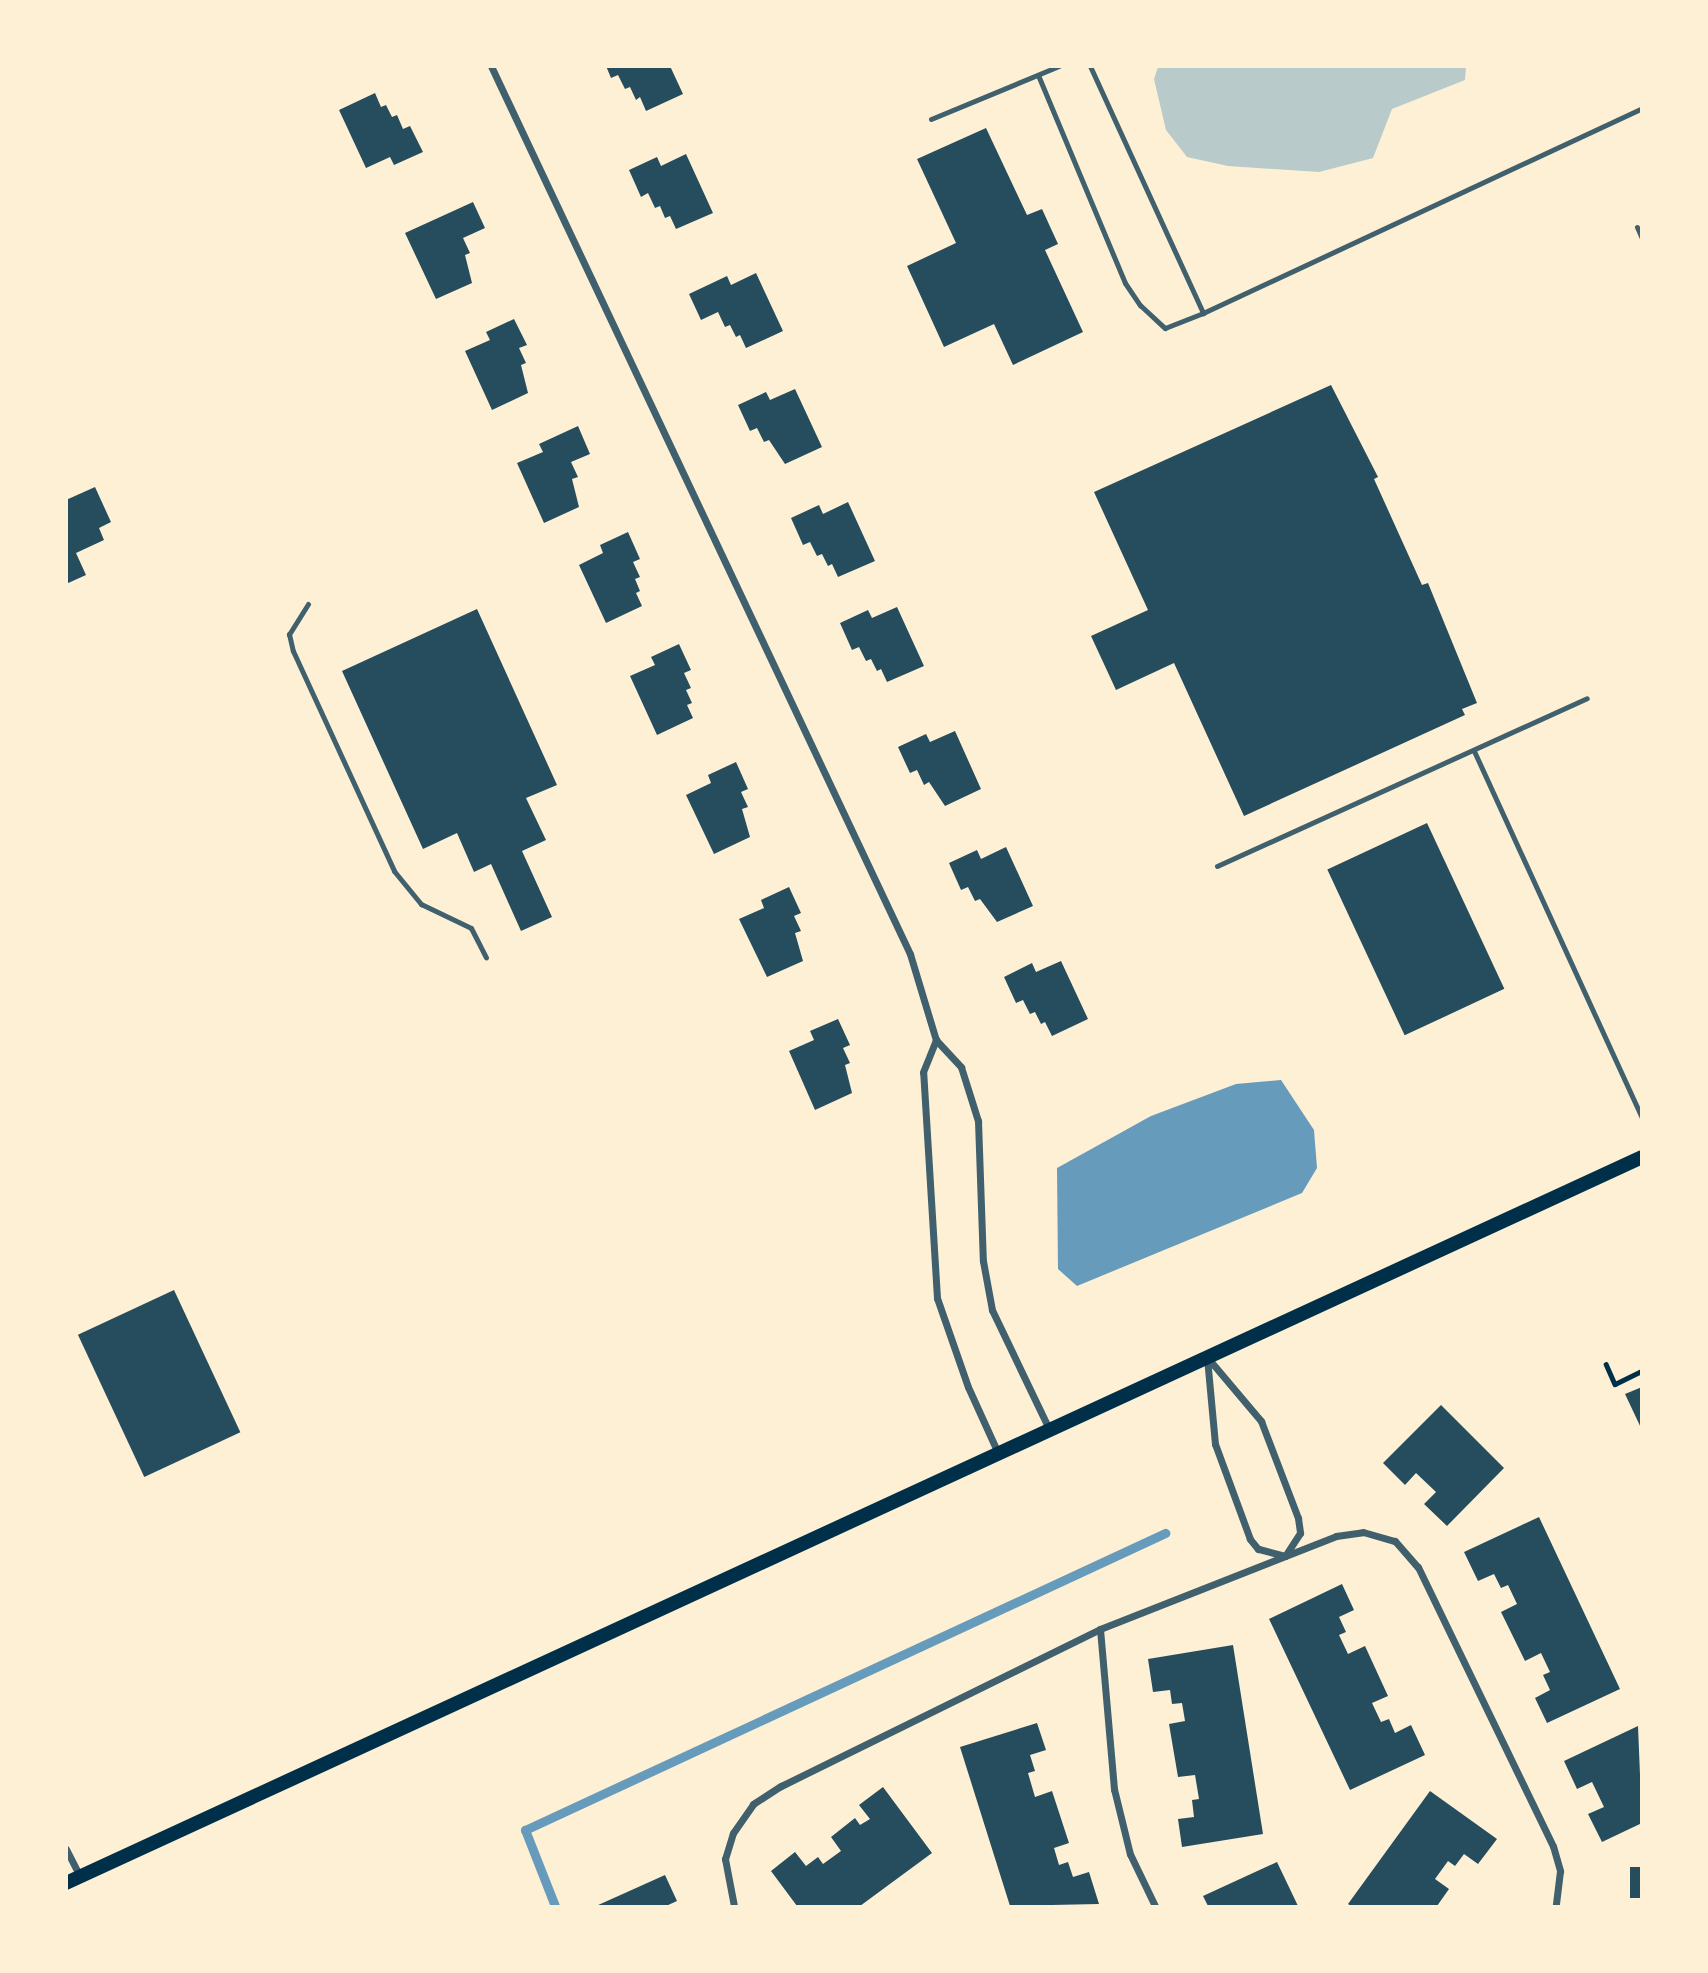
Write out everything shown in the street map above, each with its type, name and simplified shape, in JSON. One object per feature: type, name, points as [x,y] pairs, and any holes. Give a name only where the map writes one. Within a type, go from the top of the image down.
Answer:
[{"type":"main road","points":[[73,1880],[1642,1157]]},
{"type":"street","points":[[491,66],[910,954],[936,1040],[961,1067],[978,1121],[983,1261],[992,1310],[1049,1429]]},
{"type":"street","points":[[936,1040],[923,1072],[936,1298],[968,1387],[998,1452]]},
{"type":"street","points":[[1207,1357],[1215,1444],[1250,1539],[1258,1549],[1285,1556]]},
{"type":"street","points":[[1207,1357],[1261,1421],[1298,1518],[1300,1533],[1285,1556]]},
{"type":"street","points":[[734,1906],[725,1859],[733,1833],[753,1804],[781,1786],[1100,1629],[1336,1536],[1363,1532],[1381,1534],[1408,1551],[1553,1846],[1560,1871],[1556,1906]]},
{"type":"street","points":[[1100,1629],[1114,1789],[1130,1854],[1155,1906]]},
{"type":"street","points":[[66,1849],[73,1880]]},
{"type":"lane","points":[[931,119],[1059,66]]},
{"type":"lane","points":[[1090,66],[1203,313]]},
{"type":"lane","points":[[1038,75],[1133,294],[1166,328],[1642,108]]},
{"type":"lane","points":[[1637,228],[1642,238]]},
{"type":"lane","points":[[308,604],[289,634],[293,651],[394,871],[421,904],[471,928],[486,957]]},
{"type":"lane","points":[[1217,866],[1587,698]]},
{"type":"lane","points":[[1474,751],[1642,1118]]},
{"type":"path","points":[[1606,1364],[1615,1384],[1642,1371]]},
{"type":"shaded area","points":[[1158,66],[1466,67],[1465,80],[1392,109],[1373,158],[1319,172],[1228,166],[1187,157],[1166,130],[1154,79]]},
{"type":"water","points":[[1281,1080],[1314,1130],[1317,1168],[1302,1193],[1077,1286],[1058,1269],[1057,1168],[1151,1116],[1236,1084]]},
{"type":"building","points":[[606,66],[670,66],[683,94],[646,111],[640,97],[636,100],[630,87],[625,89],[618,75],[611,78]]},
{"type":"building","points":[[375,93],[381,107],[386,105],[392,117],[397,115],[403,129],[410,126],[423,152],[394,165],[390,157],[366,168],[339,110]]},
{"type":"building","points":[[986,128],[1027,215],[1042,209],[1058,244],[1045,250],[1083,332],[1013,365],[994,324],[944,347],[907,266],[956,243],[917,159]]},
{"type":"building","points":[[686,154],[713,213],[676,229],[670,216],[665,218],[660,206],[655,208],[648,193],[641,197],[629,170],[657,157],[661,166]]},
{"type":"building","points":[[473,202],[485,228],[463,238],[470,253],[465,255],[472,283],[436,299],[405,233]]},
{"type":"building","points":[[756,273],[783,331],[746,348],[740,335],[736,337],[730,325],[725,327],[718,312],[701,320],[689,294],[727,276],[731,285]]},
{"type":"building","points":[[514,319],[527,345],[519,348],[526,363],[521,365],[528,393],[492,410],[465,351],[490,340],[486,332]]},
{"type":"building","points":[[1331,385],[1378,477],[1374,479],[1422,585],[1428,583],[1477,703],[1462,709],[1465,715],[1244,816],[1174,663],[1116,690],[1091,636],[1148,610],[1094,492]]},
{"type":"building","points":[[795,389],[822,447],[785,464],[769,440],[764,442],[757,428],[750,431],[738,405],[766,392],[770,400]]},
{"type":"building","points":[[578,426],[590,454],[571,462],[578,477],[572,479],[579,507],[544,523],[517,463],[543,452],[539,444]]},
{"type":"building","points":[[95,487],[111,522],[99,528],[104,540],[76,553],[86,575],[66,584],[66,500]]},
{"type":"building","points":[[848,502],[875,561],[838,577],[832,564],[828,566],[822,554],[817,556],[810,542],[803,545],[791,518],[819,505],[823,514]]},
{"type":"building","points":[[628,532],[640,559],[633,562],[640,577],[635,579],[640,591],[636,593],[642,606],[606,623],[579,565],[603,553],[600,545]]},
{"type":"building","points":[[897,607],[924,666],[887,682],[881,669],[877,671],[871,659],[866,661],[859,647],[852,650],[840,623],[868,610],[872,618]]},
{"type":"building","points":[[477,609],[557,785],[526,798],[546,840],[522,851],[552,917],[521,931],[491,864],[474,872],[457,833],[423,849],[342,671]]},
{"type":"building","points":[[679,644],[691,670],[684,673],[691,688],[686,690],[692,703],[687,705],[693,718],[657,735],[630,676],[655,665],[651,657]]},
{"type":"building","points":[[955,731],[981,789],[945,806],[929,782],[924,785],[917,770],[910,773],[898,747],[926,734],[930,742]]},
{"type":"building","points":[[736,762],[748,789],[741,792],[748,807],[742,809],[750,837],[714,854],[686,795],[711,783],[708,775]]},
{"type":"building","points":[[1427,823],[1504,989],[1405,1035],[1327,869]]},
{"type":"building","points":[[1006,847],[1033,906],[997,922],[980,899],[975,901],[968,887],[961,890],[949,863],[977,850],[981,859]]},
{"type":"building","points":[[789,887],[801,913],[794,916],[801,931],[795,933],[803,961],[767,977],[739,919],[764,908],[761,900]]},
{"type":"building","points":[[1061,961],[1088,1019],[1052,1036],[1045,1022],[1041,1024],[1035,1012],[1030,1014],[1023,1000],[1016,1003],[1004,977],[1032,963],[1036,972]]},
{"type":"building","points":[[838,1019],[850,1045],[843,1048],[850,1063],[845,1065],[852,1093],[815,1110],[789,1051],[814,1040],[810,1031]]},
{"type":"building","points":[[174,1290],[240,1432],[144,1477],[78,1335]]},
{"type":"building","points":[[1642,1387],[1642,1430],[1625,1394]]},
{"type":"building","points":[[1441,1405],[1504,1468],[1447,1526],[1424,1504],[1436,1492],[1416,1473],[1405,1485],[1383,1463]]},
{"type":"building","points":[[1539,1517],[1620,1689],[1547,1723],[1535,1698],[1550,1690],[1543,1675],[1550,1672],[1541,1653],[1525,1661],[1501,1612],[1517,1604],[1508,1585],[1501,1588],[1494,1574],[1478,1581],[1464,1552]]},
{"type":"building","points":[[1342,1584],[1354,1610],[1339,1617],[1346,1632],[1339,1635],[1348,1654],[1365,1646],[1388,1696],[1372,1703],[1381,1722],[1389,1719],[1395,1733],[1411,1725],[1425,1755],[1350,1790],[1269,1619]]},
{"type":"building","points":[[1233,1645],[1263,1834],[1182,1847],[1178,1819],[1194,1817],[1192,1800],[1199,1799],[1195,1775],[1178,1777],[1169,1724],[1185,1721],[1182,1703],[1172,1704],[1170,1690],[1153,1692],[1148,1659]]},
{"type":"building","points":[[1037,1723],[1046,1750],[1030,1755],[1035,1771],[1028,1773],[1035,1797],[1052,1791],[1069,1843],[1054,1848],[1059,1865],[1068,1862],[1073,1877],[1089,1872],[1099,1904],[1010,1906],[960,1747]]},
{"type":"building","points":[[1638,1726],[1642,1823],[1602,1842],[1588,1814],[1604,1807],[1592,1782],[1577,1789],[1564,1761]]},
{"type":"building","points":[[883,1787],[932,1853],[860,1906],[797,1906],[771,1871],[795,1852],[806,1866],[818,1857],[823,1864],[841,1851],[831,1837],[855,1818],[860,1825],[870,1819],[859,1805]]},
{"type":"building","points":[[1430,1791],[1497,1839],[1478,1864],[1464,1854],[1455,1866],[1448,1861],[1435,1879],[1449,1889],[1437,1906],[1348,1904]]},
{"type":"building","points":[[1277,1862],[1298,1906],[1208,1906],[1203,1896]]},
{"type":"building","points":[[1630,1867],[1642,1867],[1642,1898],[1630,1898]]},
{"type":"building","points":[[665,1875],[677,1901],[666,1906],[596,1906]]},
{"type":"waterway","points":[[555,1906],[525,1830],[1165,1533]]}]
